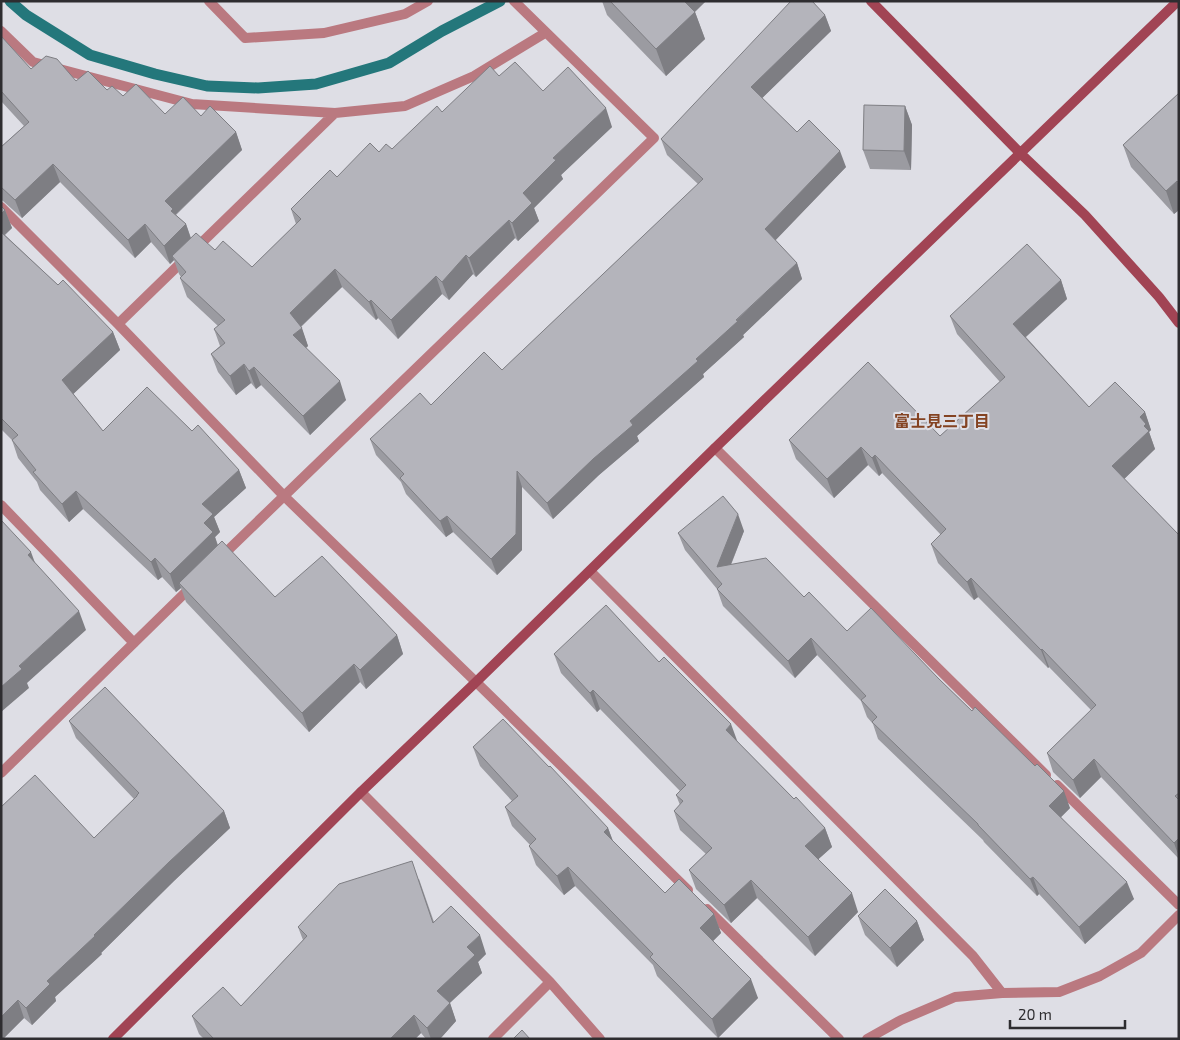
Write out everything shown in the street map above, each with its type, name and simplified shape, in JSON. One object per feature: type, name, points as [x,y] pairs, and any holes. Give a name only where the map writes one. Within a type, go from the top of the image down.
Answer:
[{"type":"street","points":[[209,1],[245,38],[324,33],[405,14],[428,1]]},
{"type":"street","points":[[216,563],[654,138],[514,1]]},
{"type":"street","points":[[871,1],[1020,153],[1085,215],[1159,297],[1179,323]]},
{"type":"street","points":[[113,1039],[361,792],[1178,1]]},
{"type":"street","points":[[1,31],[33,62],[192,104],[335,113],[405,106],[474,76],[545,33]]},
{"type":"street","points":[[118,324],[335,113]]},
{"type":"street","points":[[1,207],[118,324],[284,496],[839,1039]]},
{"type":"street","points":[[715,448],[1179,905]]},
{"type":"street","points":[[1,504],[134,643]]},
{"type":"street","points":[[590,571],[972,956],[1002,993]]},
{"type":"street","points":[[1,773],[195,583]]},
{"type":"street","points":[[361,792],[550,982],[600,1039]]},
{"type":"street","points":[[867,1039],[901,1020],[955,997],[1002,993],[1059,992],[1100,976],[1141,954],[1179,915]]},
{"type":"street","points":[[493,1039],[550,982]]},
{"type":"building","points":[[610,1],[684,1],[695,12],[656,49]]},
{"type":"building","points":[[791,1],[812,1],[825,15],[751,87],[797,132],[809,120],[840,151],[765,229],[797,263],[696,359],[698,361],[630,421],[633,425],[593,459],[547,503],[517,471],[516,534],[491,559],[447,516],[440,521],[400,478],[404,474],[370,439],[420,393],[431,405],[484,352],[502,370],[703,179],[661,139]]},
{"type":"building","points":[[1,36],[31,69],[46,56],[57,59],[76,81],[88,71],[107,90],[112,86],[123,96],[136,84],[165,114],[183,97],[201,116],[210,106],[236,132],[165,201],[173,209],[171,211],[186,224],[164,246],[145,224],[128,240],[53,164],[15,200],[1,187],[1,147],[29,122],[1,91]]},
{"type":"building","points":[[515,62],[543,91],[568,67],[606,108],[553,158],[556,160],[523,193],[532,203],[512,223],[509,220],[469,258],[466,255],[442,282],[436,276],[391,320],[371,300],[369,302],[335,269],[290,313],[302,328],[293,335],[340,381],[303,416],[254,367],[249,371],[244,364],[230,376],[211,354],[225,343],[214,329],[225,320],[180,278],[186,272],[172,256],[196,233],[215,250],[223,241],[252,267],[301,219],[291,209],[330,170],[337,177],[370,143],[379,152],[386,144],[392,149],[437,106],[442,112],[490,66],[499,76]]},
{"type":"building","points":[[1179,93],[1179,183],[1177,181],[1166,191],[1123,145]]},
{"type":"building","points":[[864,105],[905,106],[904,151],[863,150]]},
{"type":"building","points":[[1,206],[5,210],[1,214]]},
{"type":"building","points":[[1,232],[58,285],[63,280],[113,332],[62,380],[103,431],[147,387],[192,431],[198,425],[239,470],[202,504],[213,514],[204,523],[213,532],[170,574],[155,558],[151,562],[76,491],[62,504],[33,472],[36,470],[12,440],[18,435],[1,418]]},
{"type":"building","points":[[1027,244],[1061,280],[1013,324],[1089,407],[1115,382],[1145,412],[1140,417],[1146,424],[1144,426],[1149,431],[1112,466],[1179,535],[1179,793],[1175,796],[1179,800],[1179,838],[1174,843],[1094,759],[1073,780],[1047,753],[1096,705],[971,578],[967,582],[931,544],[946,529],[875,455],[872,458],[861,447],[827,479],[789,440],[868,362],[940,436],[1005,377],[950,316]]},
{"type":"building","points":[[723,496],[738,514],[717,567],[766,558],[804,597],[809,592],[847,631],[871,608],[972,711],[975,707],[1035,766],[1037,764],[1064,791],[1049,806],[1127,882],[1079,927],[1033,877],[1030,879],[978,824],[872,722],[877,717],[861,700],[866,696],[811,638],[788,661],[717,589],[722,584],[678,533]]},
{"type":"building","points":[[1,520],[31,552],[28,555],[79,611],[19,666],[22,669],[1,687]]},
{"type":"building","points":[[222,541],[275,597],[322,556],[397,635],[360,670],[354,664],[302,713],[179,583]]},
{"type":"building","points":[[606,605],[659,662],[664,657],[731,724],[726,730],[794,799],[796,797],[825,828],[805,846],[852,893],[808,937],[751,880],[724,905],[689,870],[712,848],[674,811],[683,801],[676,795],[686,785],[593,690],[590,693],[554,654]]},
{"type":"building","points":[[105,687],[224,811],[47,981],[50,984],[26,1008],[18,1000],[1,1017],[1,807],[35,775],[94,838],[139,793],[69,721]]},
{"type":"building","points":[[503,719],[608,828],[604,832],[665,893],[679,879],[714,914],[700,928],[751,979],[712,1019],[650,957],[653,954],[568,867],[557,876],[529,846],[536,839],[505,807],[518,796],[473,747]]},
{"type":"building","points":[[412,861],[433,923],[451,906],[480,935],[467,947],[475,955],[437,991],[450,1003],[427,1028],[414,1015],[390,1039],[214,1039],[192,1016],[223,987],[241,1006],[307,936],[298,927],[339,884]]},
{"type":"building","points":[[885,889],[917,921],[890,948],[858,916]]},
{"type":"building","points":[[522,1030],[530,1039],[513,1039]]},
{"type":"waterway","points":[[10,1],[26,15],[90,55],[155,74],[207,86],[258,88],[316,84],[389,63],[442,31],[500,1]]},
{"type":"district","name":"富士見三丁目","points":[[942,420]]}]
